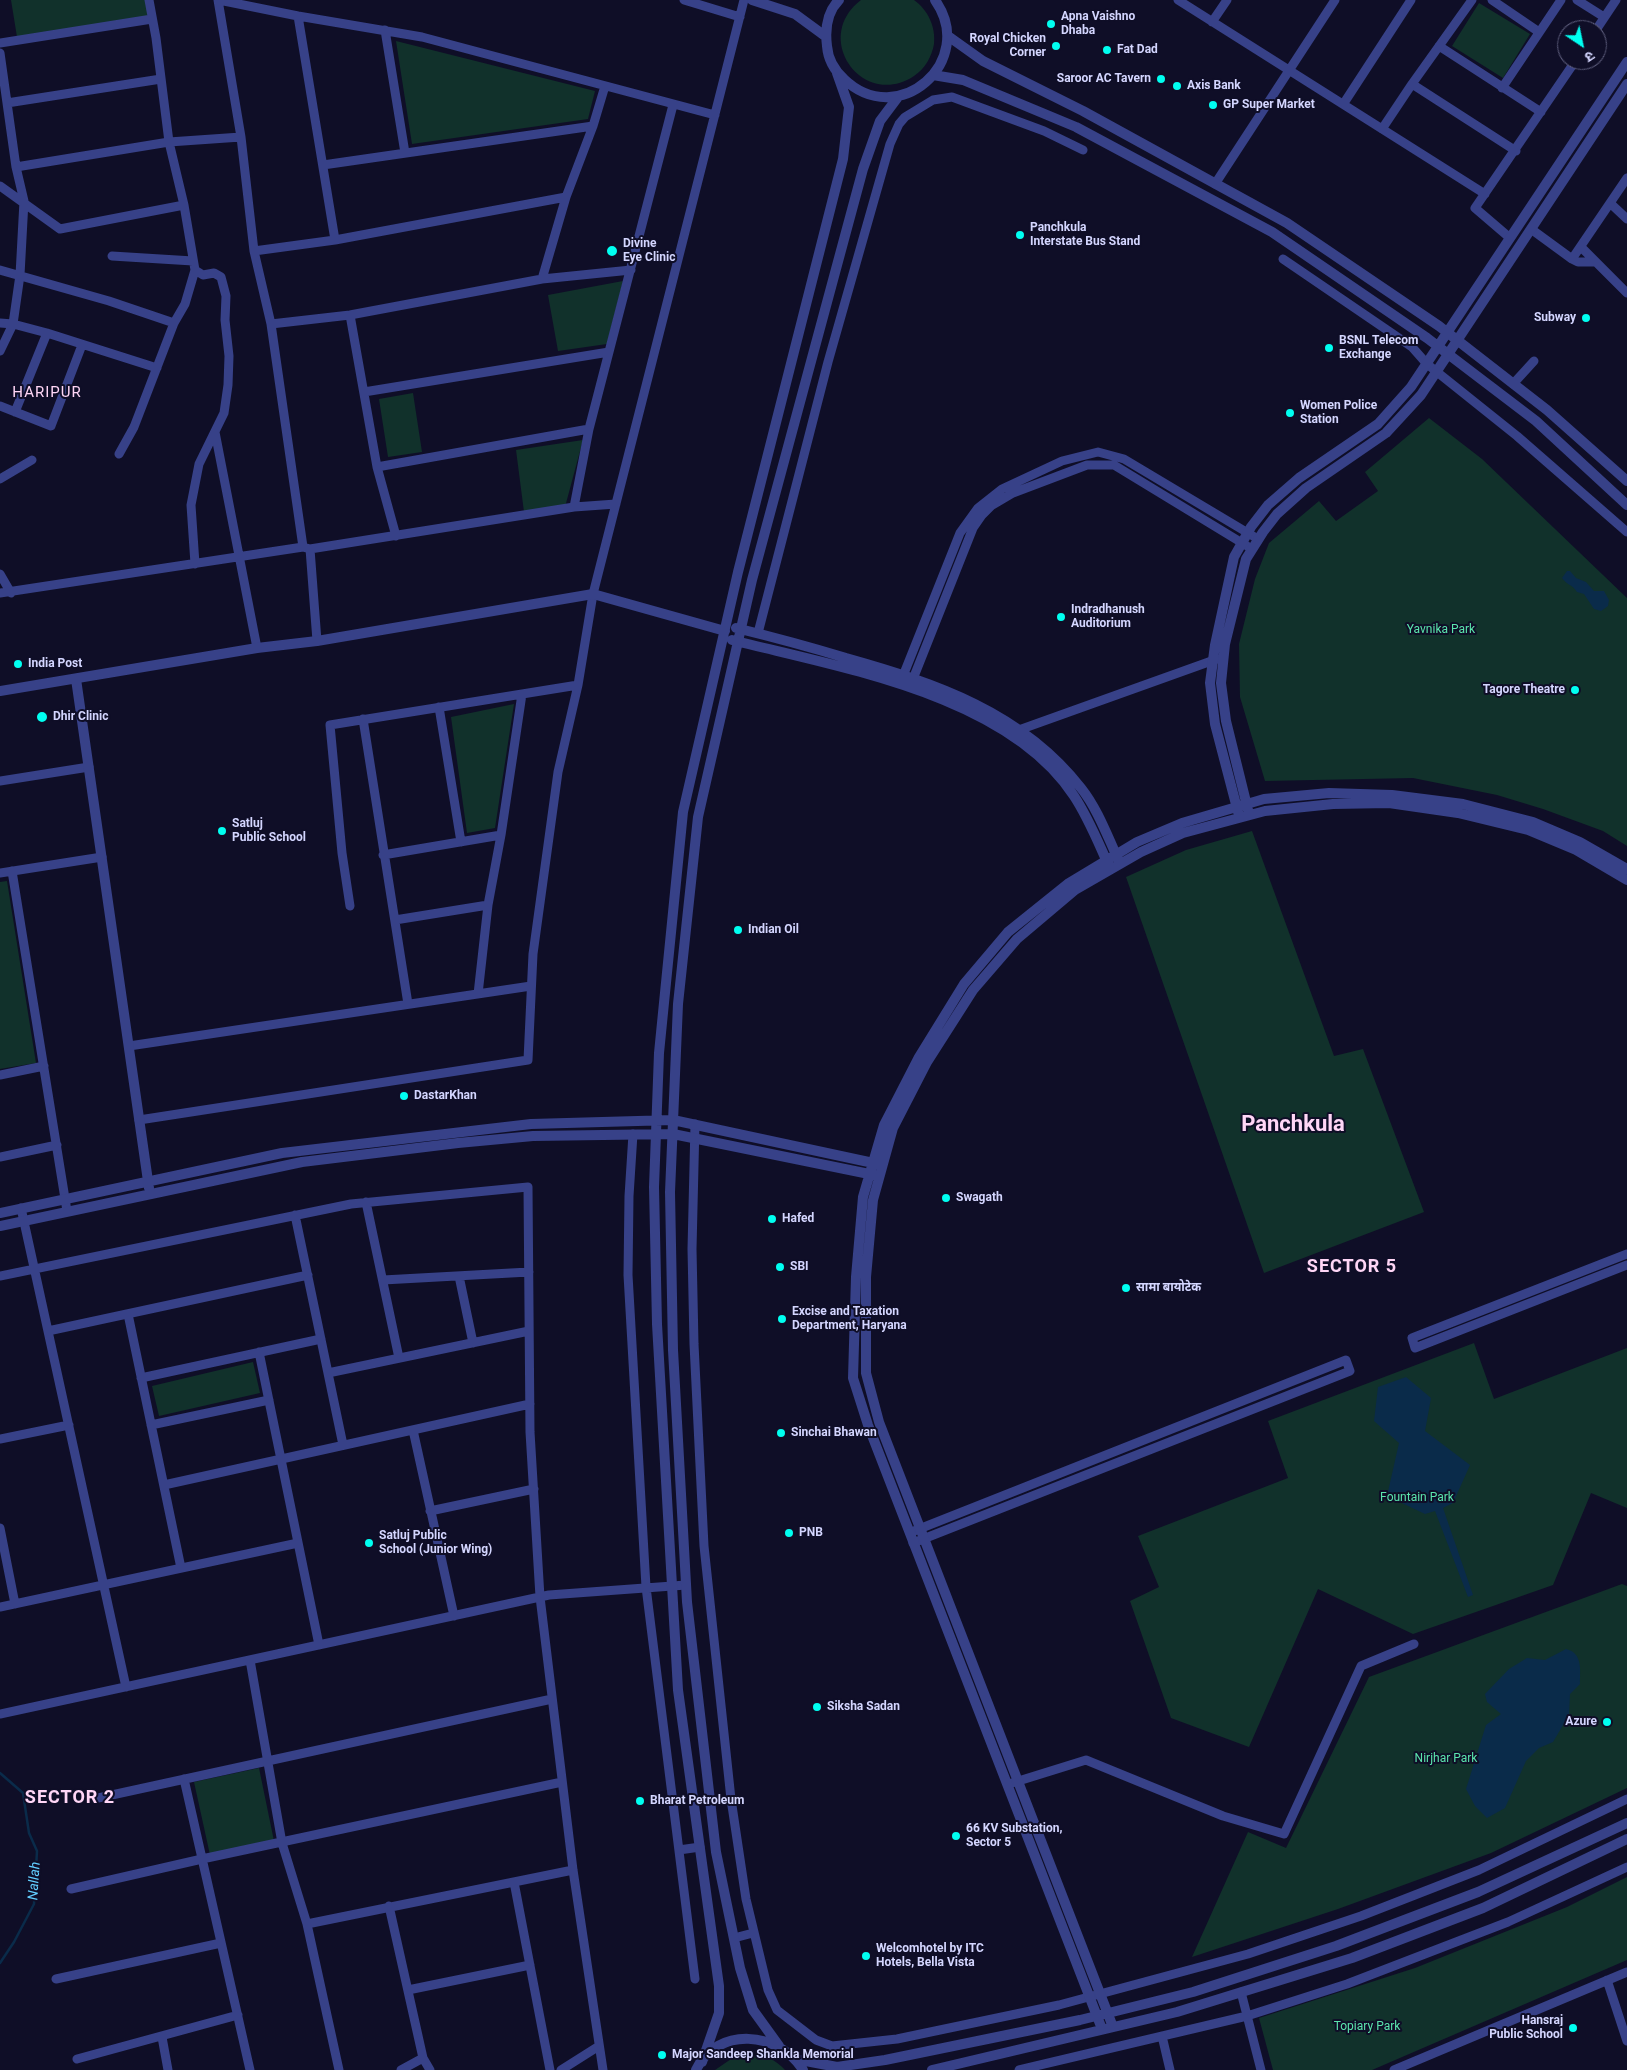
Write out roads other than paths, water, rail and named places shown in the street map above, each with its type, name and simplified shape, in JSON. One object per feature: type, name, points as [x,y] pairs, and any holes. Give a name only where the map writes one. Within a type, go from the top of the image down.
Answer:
[{"type":"street","points":[[119,454],[134,427],[174,323],[185,304],[194,265],[184,205],[169,142],[149,0]]},
{"type":"street","points":[[317,641],[306,548],[271,324],[254,251],[241,137],[218,0],[422,37],[715,115]]},
{"type":"street","points":[[684,0],[740,18]]},
{"type":"street","points":[[139,1120],[528,1060],[533,954],[558,772],[578,685],[593,594],[744,0]]},
{"type":"street","points":[[752,0],[795,14],[825,36]]},
{"type":"street","points":[[699,2066],[719,2013],[719,1986],[678,1690],[671,1586],[657,1324],[654,1187],[659,1053],[684,812],[725,631],[843,159],[849,107],[827,52],[825,36],[829,17],[838,0]]},
{"type":"street","points":[[837,73],[853,88],[875,96],[898,97],[916,90],[933,76],[944,56],[948,36],[946,20],[935,0]]},
{"type":"street","points":[[1178,0],[1485,194]]},
{"type":"street","points":[[1212,22],[1227,0]]},
{"type":"street","points":[[1215,184],[1335,0]]},
{"type":"street","points":[[1344,104],[1411,0]]},
{"type":"street","points":[[1382,130],[1412,84],[1472,0]]},
{"type":"street","points":[[1492,0],[1539,32]]},
{"type":"street","points":[[1502,88],[1561,0]]},
{"type":"street","points":[[1576,0],[1604,17]]},
{"type":"street","points":[[1602,20],[1616,0]]},
{"type":"street","points":[[298,16],[335,240]]},
{"type":"street","points":[[0,43],[152,19]]},
{"type":"street","points":[[385,30],[405,153]]},
{"type":"street","points":[[948,36],[983,61],[1083,112],[1287,223],[1448,332],[1547,410],[1627,482]]},
{"type":"street","points":[[1439,46],[1541,112]]},
{"type":"street","points":[[0,53],[16,168],[24,202],[20,276],[13,324],[0,351]]},
{"type":"street","points":[[1244,817],[1215,724],[1210,684],[1234,557],[1268,505],[1299,478],[1378,424],[1411,387],[1499,258],[1510,238],[1627,62]]},
{"type":"street","points":[[1510,238],[1475,208],[1569,70]]},
{"type":"street","points":[[933,76],[962,80],[1076,127],[1272,232],[1439,347],[1536,422],[1627,505]]},
{"type":"street","points":[[7,103],[161,79]]},
{"type":"street","points":[[1412,84],[1516,150]]},
{"type":"street","points":[[1241,806],[1221,683],[1225,644],[1246,559],[1277,514],[1306,488],[1386,433],[1421,395],[1627,84]]},
{"type":"street","points":[[542,280],[566,198],[593,126],[605,86]]},
{"type":"street","points":[[758,633],[847,292],[890,144],[899,124],[905,117],[933,100],[952,96],[1044,131],[1083,150]]},
{"type":"street","points":[[803,2070],[795,2059],[779,2046],[753,2010],[740,1968],[716,1852],[686,1585],[673,1350],[670,1192],[678,1004],[698,817],[757,562],[863,169],[880,121],[898,97]]},
{"type":"street","points":[[574,507],[589,429],[673,105]]},
{"type":"street","points":[[323,165],[593,126]]},
{"type":"street","points":[[16,168],[169,142],[241,137]]},
{"type":"street","points":[[1572,259],[1627,178]]},
{"type":"street","points":[[0,186],[60,229],[184,205]]},
{"type":"street","points":[[254,251],[335,240],[566,198]]},
{"type":"street","points":[[1610,203],[1627,219]]},
{"type":"street","points":[[1531,229],[1572,259],[1578,262],[1595,262]]},
{"type":"street","points":[[1581,247],[1627,293]]},
{"type":"street","points":[[112,256],[194,265],[203,275],[214,273],[221,278],[226,296],[225,320],[229,356],[228,385],[224,413],[199,464],[192,505],[195,564]]},
{"type":"street","points":[[1282,259],[1412,347],[1436,372],[1517,436],[1627,532]]},
{"type":"street","points":[[0,270],[109,300],[174,323]]},
{"type":"street","points":[[271,324],[350,315],[542,280],[631,270]]},
{"type":"street","points":[[350,315],[377,467],[396,536]]},
{"type":"street","points":[[0,323],[13,324],[47,333],[157,368]]},
{"type":"street","points":[[15,412],[47,333]]},
{"type":"street","points":[[0,406],[51,426],[82,345]]},
{"type":"street","points":[[364,392],[609,352]]},
{"type":"street","points":[[1513,384],[1534,361]]},
{"type":"street","points":[[377,467],[589,429]]},
{"type":"street","points":[[215,432],[257,648]]},
{"type":"street","points":[[907,682],[960,532],[978,508],[1002,489],[1062,461],[1098,452],[1124,458],[1258,539]]},
{"type":"street","points":[[0,479],[32,460]]},
{"type":"street","points":[[907,682],[973,528],[991,506],[1013,493],[1087,465],[1114,465],[1252,549]]},
{"type":"street","points":[[0,593],[11,593],[240,557],[396,536],[574,507],[616,504]]},
{"type":"street","points":[[0,574],[11,593]]},
{"type":"street","points":[[0,691],[257,648],[317,641],[593,594],[725,631],[738,641],[947,690],[987,709],[1022,730],[1061,764],[1083,790],[1118,859]]},
{"type":"street","points":[[725,631],[741,629],[758,633],[907,682],[983,718],[1017,738],[1054,772],[1074,796],[1108,865]]},
{"type":"street","points":[[1008,733],[1022,730],[1213,662],[1224,656]]},
{"type":"street","points":[[76,679],[150,1193]]},
{"type":"street","points":[[350,906],[342,852],[330,725],[578,685]]},
{"type":"street","points":[[478,994],[488,904],[501,835],[522,694]]},
{"type":"street","points":[[439,708],[461,842]]},
{"type":"street","points":[[363,719],[408,1004]]},
{"type":"street","points":[[0,781],[89,767]]},
{"type":"street","points":[[1113,2027],[879,1422],[866,1373],[866,1277],[874,1175],[877,1164],[927,1062],[973,990],[1017,939],[1075,890],[1118,859],[1137,842],[1182,823],[1264,799],[1329,793],[1392,795],[1463,804],[1533,822],[1580,842],[1627,869]]},
{"type":"street","points":[[1118,859],[1141,852],[1184,833],[1265,811],[1333,804],[1389,803],[1458,813],[1528,830],[1576,850],[1627,880]]},
{"type":"street","points":[[383,855],[501,835]]},
{"type":"street","points":[[0,873],[102,857]]},
{"type":"street","points":[[12,871],[67,1211]]},
{"type":"street","points":[[395,920],[488,904]]},
{"type":"street","points":[[128,1046],[531,986]]},
{"type":"street","points":[[0,1075],[44,1066]]},
{"type":"street","points":[[0,1213],[282,1153],[531,1124],[673,1120],[877,1164]]},
{"type":"street","points":[[695,1124],[692,1249],[693,1335],[704,1546],[731,1799],[746,1899],[768,1990],[777,2010],[816,2040],[832,2046],[897,2039],[1090,1997],[1248,1954],[1361,1916],[1479,1870],[1627,1799]]},
{"type":"street","points":[[633,1134],[629,1196],[628,1275],[646,1587],[695,1980]]},
{"type":"street","points":[[0,1226],[312,1160],[524,1137],[673,1134],[874,1175]]},
{"type":"street","points":[[0,1157],[57,1145]]},
{"type":"street","points":[[874,1175],[862,1198],[854,1378],[868,1425],[1102,2029]]},
{"type":"street","points":[[0,1276],[366,1202],[528,1187],[530,1404],[540,1597],[573,1870],[603,2070]]},
{"type":"street","points":[[366,1202],[399,1358]]},
{"type":"street","points":[[21,1208],[126,1687]]},
{"type":"street","points":[[295,1215],[343,1445]]},
{"type":"street","points":[[1627,1254],[1412,1338],[1415,1348],[1627,1265]]},
{"type":"street","points":[[383,1280],[529,1272]]},
{"type":"street","points":[[48,1331],[308,1275]]},
{"type":"street","points":[[459,1276],[473,1343]]},
{"type":"street","points":[[128,1314],[182,1568]]},
{"type":"street","points":[[1451,1322],[1455,1332]]},
{"type":"street","points":[[855,1324],[866,1324]]},
{"type":"street","points":[[328,1373],[530,1331]]},
{"type":"street","points":[[1424,1333],[1428,1343]]},
{"type":"street","points":[[141,1378],[321,1339]]},
{"type":"street","points":[[259,1352],[319,1645]]},
{"type":"street","points":[[909,1532],[1346,1360],[1350,1372],[914,1543]]},
{"type":"street","points":[[151,1425],[269,1400]]},
{"type":"street","points":[[164,1485],[530,1404]]},
{"type":"street","points":[[0,1440],[68,1425]]},
{"type":"street","points":[[412,1430],[454,1616]]},
{"type":"street","points":[[430,1511],[534,1489]]},
{"type":"street","points":[[0,1528],[15,1604]]},
{"type":"street","points":[[0,1607],[298,1543]]},
{"type":"street","points":[[0,1714],[540,1597],[686,1585]]},
{"type":"street","points":[[1007,1784],[1086,1760],[1223,1816],[1284,1834],[1360,1666],[1414,1644]]},
{"type":"street","points":[[250,1660],[282,1843],[307,1924],[339,2070]]},
{"type":"street","points":[[98,1798],[552,1699]]},
{"type":"street","points":[[184,1779],[250,2070]]},
{"type":"street","points":[[71,1889],[562,1782]]},
{"type":"street","points":[[795,2059],[837,2068],[885,2060],[1097,2016],[1193,1992],[1345,1942],[1478,1892],[1627,1823]]},
{"type":"street","points":[[932,2070],[1177,2012],[1352,1958],[1483,1908],[1627,1839]]},
{"type":"street","points":[[679,1850],[700,1847]]},
{"type":"street","points":[[1019,2070],[1247,2016],[1347,1984],[1490,1929],[1581,1890],[1627,1867]]},
{"type":"street","points":[[307,1924],[573,1870]]},
{"type":"street","points":[[514,1882],[550,2070]]},
{"type":"street","points":[[389,1906],[423,2058],[430,2070]]},
{"type":"street","points":[[734,1938],[754,1933]]},
{"type":"street","points":[[56,1978],[221,1943]]},
{"type":"street","points":[[408,1990],[530,1965]]},
{"type":"street","points":[[1394,2070],[1627,1972]]},
{"type":"street","points":[[1607,1980],[1627,2041]]},
{"type":"street","points":[[1241,1992],[1260,2070]]},
{"type":"street","points":[[78,2059],[238,2015]]},
{"type":"street","points":[[967,2025],[970,2043]]},
{"type":"street","points":[[1162,2036],[1170,2070]]},
{"type":"street","points":[[162,2037],[168,2070]]},
{"type":"street","points":[[699,2066],[712,2051],[732,2040],[755,2038],[779,2046]]},
{"type":"street","points":[[561,2070],[599,2046]]},
{"type":"street","points":[[401,2070],[423,2058]]},
{"type":"water","points":[[1567,571],[1570,571],[1576,578],[1586,582],[1594,591],[1604,591],[1609,600],[1608,606],[1601,611],[1594,609],[1584,594],[1577,592],[1562,578]]},
{"type":"water","points":[[1406,1377],[1431,1398],[1425,1431],[1470,1465],[1453,1503],[1443,1508],[1473,1595],[1468,1597],[1435,1511],[1425,1514],[1387,1496],[1399,1443],[1374,1421],[1378,1387]]},
{"type":"water","points":[[1566,1649],[1578,1658],[1580,1668],[1580,1684],[1570,1694],[1569,1715],[1553,1742],[1539,1748],[1526,1761],[1505,1808],[1487,1818],[1475,1806],[1466,1789],[1486,1725],[1501,1714],[1487,1702],[1485,1694],[1509,1669],[1527,1658],[1545,1660]]},
{"type":"waterway","name":"Nallah","points":[[0,1773],[23,1793],[29,1833],[37,1851],[34,1904],[14,1942],[0,1963]]},
{"type":"place","name":"Apna Vaishno Dhaba","points":[[1051,24]]},
{"type":"place","name":"Royal Chicken Corner","points":[[1056,46]]},
{"type":"place","name":"Fat Dad","points":[[1107,50]]},
{"type":"place","name":"Saroor AC Tavern","points":[[1161,79]]},
{"type":"place","name":"Axis Bank","points":[[1177,86]]},
{"type":"place","name":"GP Super Market","points":[[1213,105]]},
{"type":"place","name":"Panchkula Interstate Bus Stand","points":[[1020,235]]},
{"type":"place","name":"Divine Eye Clinic","points":[[612,251]]},
{"type":"place","name":"Subway","points":[[1586,318]]},
{"type":"place","name":"BSNL Telecom Exchange","points":[[1329,348]]},
{"type":"place","name":"Women Police Station","points":[[1290,413]]},
{"type":"place","name":"Indradhanush Auditorium","points":[[1061,617]]},
{"type":"place","name":"India Post","points":[[18,664]]},
{"type":"place","name":"Tagore Theatre","points":[[1575,690]]},
{"type":"place","name":"Dhir Clinic","points":[[42,717]]},
{"type":"place","name":"Satluj Public School","points":[[222,831]]},
{"type":"place","name":"Indian Oil","points":[[738,930]]},
{"type":"place","name":"DastarKhan","points":[[404,1096]]},
{"type":"place","name":"Swagath","points":[[946,1198]]},
{"type":"place","name":"Hafed","points":[[772,1219]]},
{"type":"place","name":"SBI","points":[[780,1267]]},
{"type":"place","name":"सामा बायोटेक","points":[[1126,1288]]},
{"type":"place","name":"Excise and Taxation Department, Haryana","points":[[782,1319]]},
{"type":"place","name":"Sinchai Bhawan","points":[[781,1433]]},
{"type":"place","name":"PNB","points":[[789,1533]]},
{"type":"place","name":"Satluj Public School (Junior Wing)","points":[[369,1543]]},
{"type":"place","name":"Siksha Sadan","points":[[817,1707]]},
{"type":"place","name":"Azure","points":[[1607,1722]]},
{"type":"place","name":"Bharat Petroleum","points":[[640,1801]]},
{"type":"place","name":"66 KV Substation, Sector 5","points":[[956,1836]]},
{"type":"place","name":"Welcomhotel by ITC Hotels, Bella Vista","points":[[866,1956]]},
{"type":"place","name":"Hansraj Public School","points":[[1573,2028]]},
{"type":"place","name":"Major Sandeep Shankla Memorial","points":[[662,2055]]},
{"type":"district","name":"HARIPUR","points":[[47,393]]},
{"type":"district","name":"Panchkula","points":[[1293,1125]]},
{"type":"district","name":"SECTOR 5","points":[[1352,1267]]},
{"type":"district","name":"SECTOR 2","points":[[70,1798]]},
{"type":"park label","name":"Yavnika Park","points":[[1441,630]]},
{"type":"park label","name":"Fountain Park","points":[[1417,1498]]},
{"type":"park label","name":"Nirjhar Park","points":[[1446,1759]]},
{"type":"park label","name":"Topiary Park","points":[[1367,2027]]}]
